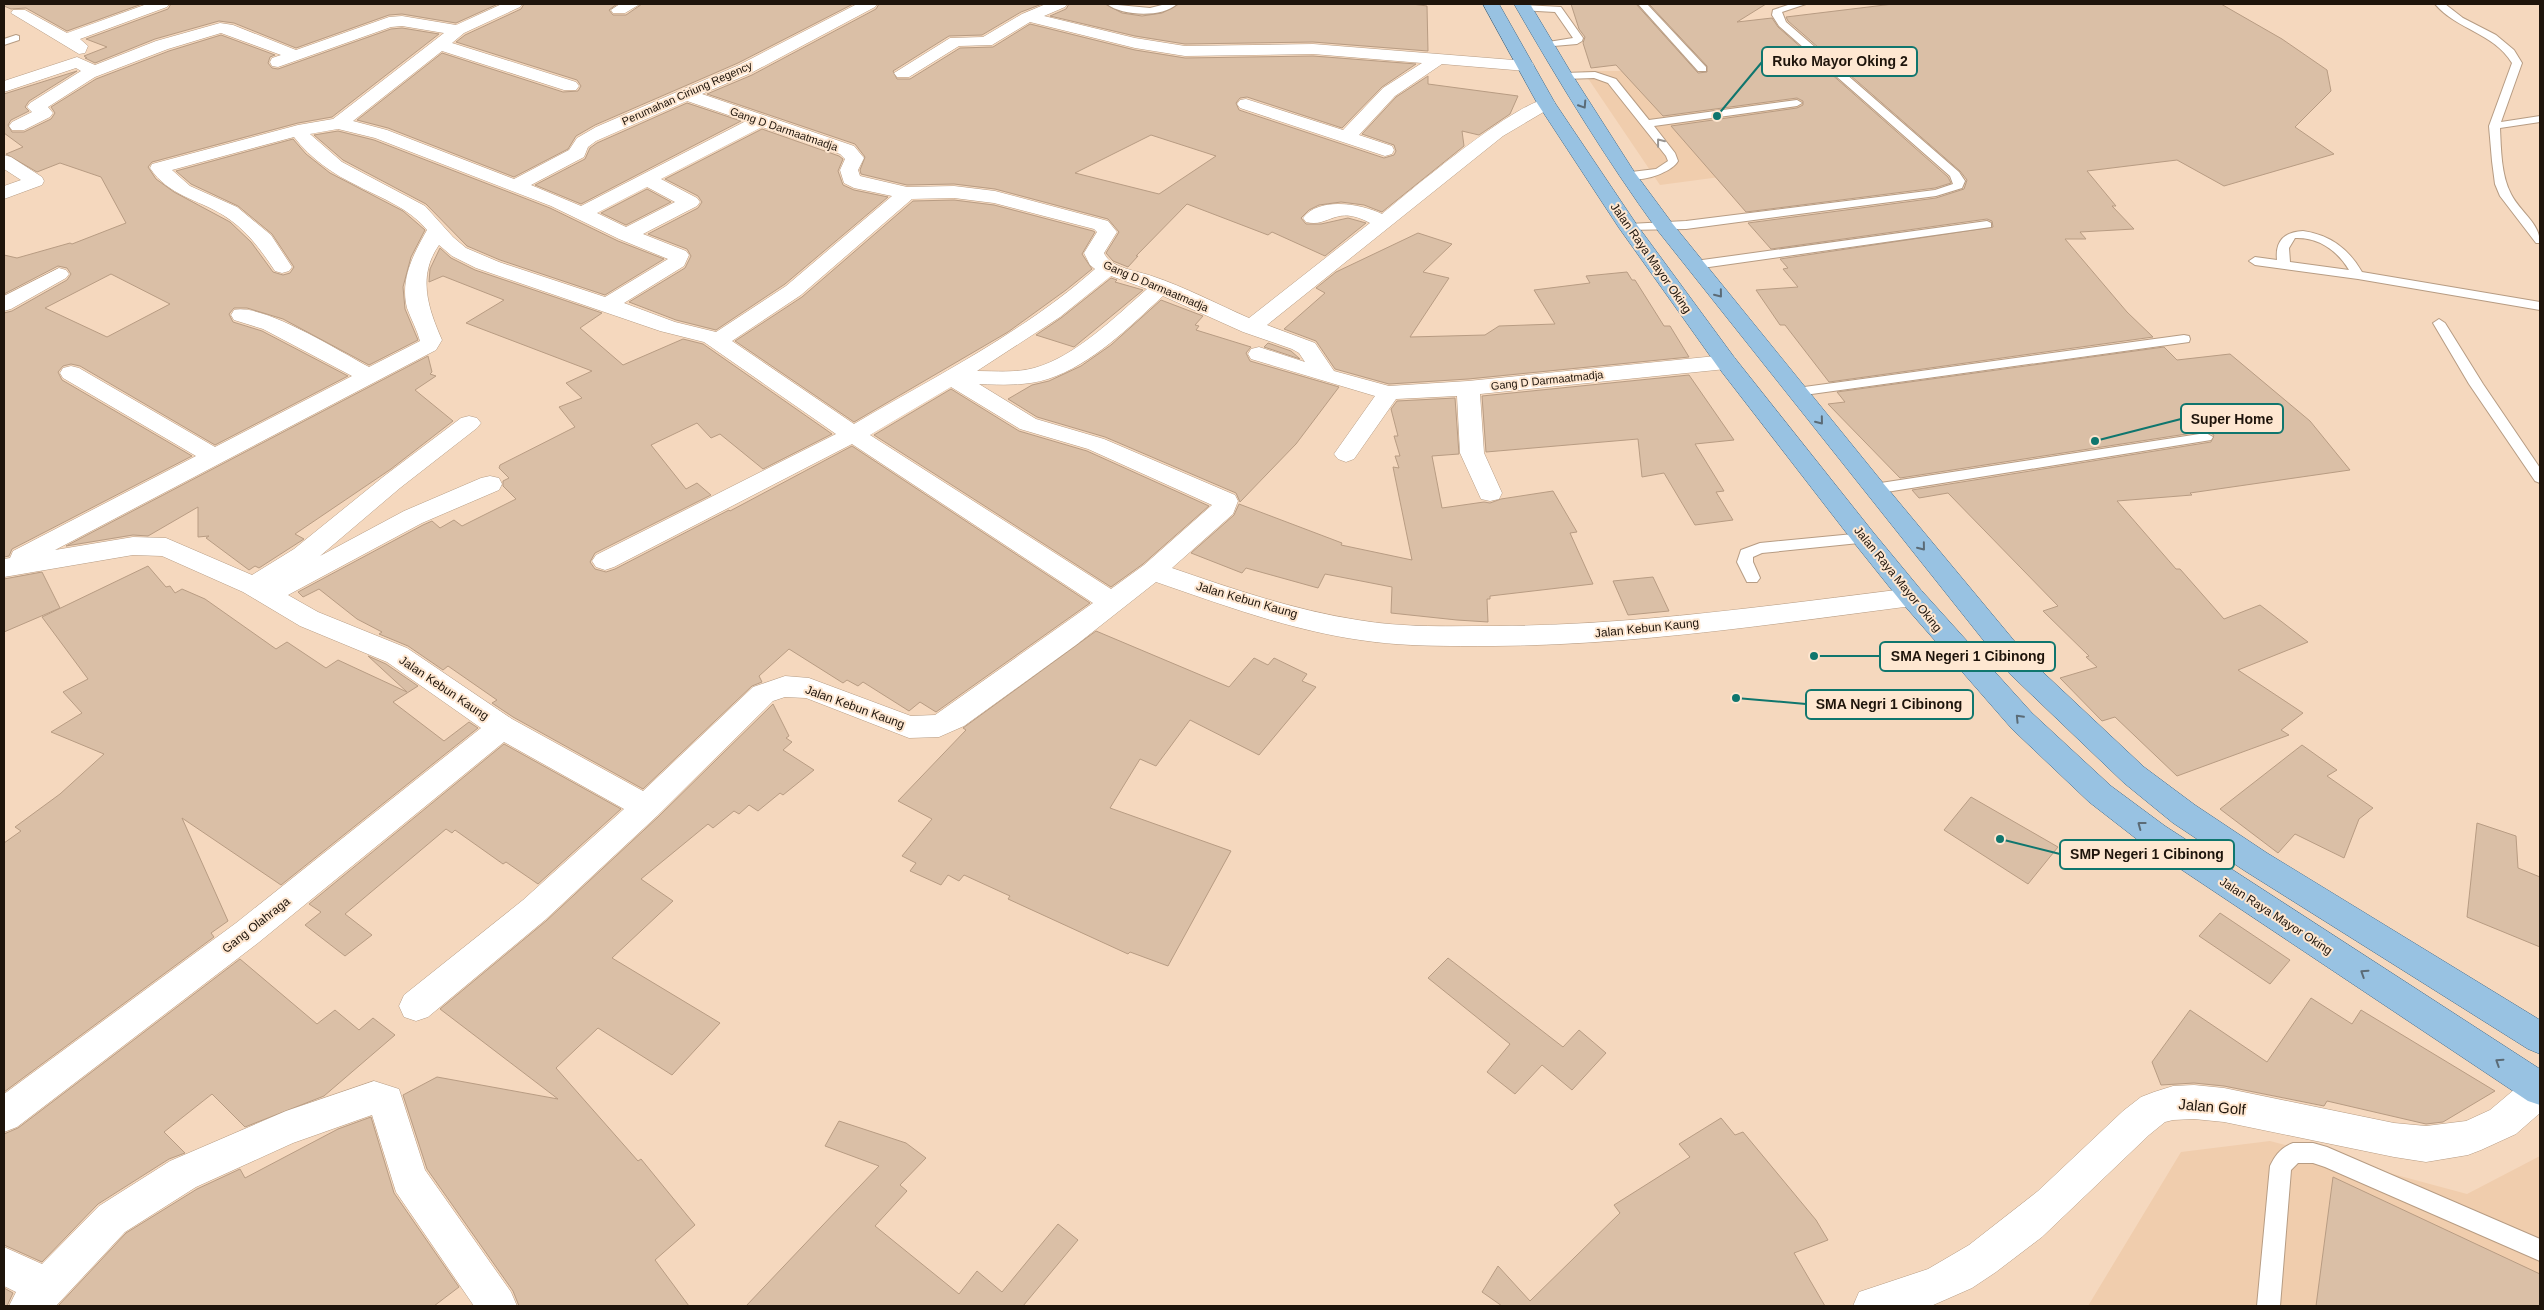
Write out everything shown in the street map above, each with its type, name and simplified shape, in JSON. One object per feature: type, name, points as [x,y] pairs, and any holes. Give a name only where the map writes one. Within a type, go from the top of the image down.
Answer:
[{"type":"main road","name":"Jalan Raya Mayor Oking","points":[[1491,4],[1546,103],[1629,228],[1726,362],[1912,598],[2022,721],[2100,794],[2169,845],[2540,1089]]},
{"type":"main road","points":[[1523,6],[1564,76],[1627,174],[1665,227],[1874,490],[2021,668],[2134,775],[2184,814],[2256,862],[2540,1038]]},
{"type":"main road","points":[[1510,38],[1542,40]]},
{"type":"street","points":[[68,38],[161,4]]},
{"type":"street","points":[[338,124],[458,30],[514,4]]},
{"type":"street","name":"Perumahan Ciriung Regency","points":[[515,186],[577,153],[578,146],[584,141],[685,94],[745,69],[864,4]]},
{"type":"street","points":[[904,73],[956,42],[986,42],[1028,17],[1059,4]]},
{"type":"street","points":[[20,10],[80,46],[77,52],[83,68]]},
{"type":"street","points":[[1028,17],[1135,43],[1191,51],[1314,49],[1526,66]]},
{"type":"street","points":[[270,65],[389,22],[402,21],[458,30]]},
{"type":"street","points":[[4,87],[83,68],[220,28],[236,31],[295,55]]},
{"type":"street","points":[[438,44],[570,86]]},
{"type":"street","points":[[1347,137],[1389,92],[1440,59]]},
{"type":"street","points":[[18,126],[44,113],[36,107],[83,68]]},
{"type":"street","name":"Gang D Darmaatmadja","points":[[685,94],[847,150],[855,158],[849,170],[851,179],[854,181],[907,193],[974,193],[1089,220],[1106,228],[1107,232],[1094,253],[1097,261],[1108,268],[1161,287],[1251,327],[1307,348],[1326,376],[1389,392],[1468,388],[1726,362]]},
{"type":"street","points":[[1251,327],[1497,132],[1546,103]]},
{"type":"street","points":[[1246,104],[1385,150]]},
{"type":"street","points":[[582,213],[759,121]]},
{"type":"street","points":[[282,267],[264,239],[230,211],[183,190],[159,168],[298,130],[338,124],[382,134],[582,213],[626,235],[676,252],[679,258],[677,262],[608,304]]},
{"type":"street","points":[[298,130],[336,168],[412,205],[425,214],[436,231],[458,251],[478,261],[608,304],[663,325],[719,339],[726,347],[854,434],[1047,562],[1113,603]]},
{"type":"street","points":[[4,161],[35,181],[4,193]]},
{"type":"street","points":[[626,235],[690,202],[649,179]]},
{"type":"street","points":[[719,339],[776,306],[907,193]]},
{"type":"street","points":[[1313,218],[1327,211],[1339,209],[1357,211],[1382,222]]},
{"type":"street","points":[[4,567],[424,347],[431,340],[416,305],[415,272],[436,231]]},
{"type":"street","points":[[605,560],[854,434],[1030,328],[1086,289],[1108,268]]},
{"type":"street","points":[[4,306],[59,274]]},
{"type":"street","points":[[951,377],[1015,378],[1041,374],[1081,354],[1108,334],[1161,287]]},
{"type":"street","points":[[242,315],[271,324],[370,376]]},
{"type":"street","points":[[1259,354],[1326,376]]},
{"type":"street","points":[[71,373],[215,457]]},
{"type":"street","points":[[951,377],[1028,424],[1096,444],[1226,501],[1224,508],[1153,571]]},
{"type":"street","points":[[1468,388],[1472,453],[1490,493]]},
{"type":"street","points":[[1346,454],[1389,392]]},
{"type":"street","points":[[258,590],[308,552],[383,489],[469,423]]},
{"type":"street","points":[[258,590],[287,586],[413,517],[490,484]]},
{"type":"street","name":"Jalan Kebun Kaung","points":[[4,567],[133,546],[166,547],[258,590],[309,619],[347,633],[397,656],[502,727],[646,807],[763,694],[773,689],[793,686],[809,688],[910,727],[939,726],[954,718],[1113,603],[1153,571],[1266,607],[1340,626],[1406,635],[1504,637],[1638,630],[1912,598]]},
{"type":"street","name":"Gang Olahraga","points":[[4,1115],[247,933],[502,727]]},
{"type":"street","points":[[416,1006],[534,910],[646,807]]},
{"type":"street","name":"Jalan Golf","points":[[1873,1306],[1934,1286],[1979,1261],[2032,1220],[2154,1109],[2172,1103],[2224,1105],[2394,1140],[2426,1144],[2468,1138],[2503,1122],[2540,1089]]},
{"type":"street","points":[[4,1266],[38,1296],[112,1218],[183,1174],[286,1128],[374,1098],[386,1101],[409,1179],[497,1306]]},
{"type":"lane","points":[[1112,4],[1136,11],[1150,12],[1160,11],[1172,4]]},
{"type":"lane","points":[[1642,4],[1702,69]]},
{"type":"lane","points":[[1629,228],[1665,227],[1936,193],[1952,189],[1959,184],[1955,174],[1782,24],[1777,15],[1778,10],[1801,4]]},
{"type":"lane","points":[[2440,4],[2462,24],[2497,39],[2512,51],[2517,63],[2507,96],[2494,126],[2493,134],[2500,184],[2531,230],[2540,240]]},
{"type":"lane","points":[[1523,6],[1558,8],[1578,38],[1578,41],[1571,43],[1542,40]]},
{"type":"lane","points":[[4,42],[16,38]]},
{"type":"lane","points":[[1564,76],[1594,75],[1608,79],[1671,155],[1672,165],[1652,172],[1627,174]]},
{"type":"lane","points":[[1646,124],[1797,103]]},
{"type":"lane","points":[[2494,126],[2540,119]]},
{"type":"lane","points":[[1695,265],[1987,225]]},
{"type":"lane","points":[[2284,264],[2282,251],[2286,240],[2292,235],[2310,235],[2328,242],[2342,252],[2358,275]]},
{"type":"lane","points":[[2255,261],[2358,275],[2540,306]]},
{"type":"lane","points":[[2439,323],[2476,384],[2540,478]]},
{"type":"lane","points":[[1797,392],[2184,340]]},
{"type":"lane","points":[[1874,490],[2206,437]]},
{"type":"lane","points":[[1752,578],[1745,562],[1746,554],[1760,548],[1864,538]]},
{"type":"lane","points":[[2268,1306],[2281,1166],[2293,1153],[2313,1153],[2327,1157],[2540,1250]]},
{"type":"shaded area","points":[[1683,64],[1701,79],[1769,71],[1808,105],[1796,167],[1660,185],[1583,71],[1618,71]]},
{"type":"shaded area","points":[[2270,1141],[2467,1194],[2540,1156],[2540,1306],[2088,1306],[2181,1152]]},
{"type":"building","points":[[4,4],[142,4],[67,31],[26,8],[11,9],[4,6]]},
{"type":"building","points":[[171,4],[498,4],[456,23],[402,14],[389,15],[296,48],[234,23],[219,21],[155,39],[95,63],[85,58],[87,58],[84,56],[107,47],[86,39],[168,9]]},
{"type":"building","points":[[524,4],[617,4],[609,10],[613,15],[626,15],[642,4],[853,4],[738,63],[595,125],[576,136],[568,149],[514,177],[388,128],[357,120],[442,53],[563,92],[578,91],[581,86],[577,80],[456,42],[465,35],[521,9]]},
{"type":"building","points":[[879,4],[1042,4],[1021,12],[982,35],[949,36],[893,71],[897,79],[910,79],[960,48],[993,47],[1030,24],[1135,50],[1185,58],[1313,56],[1416,64],[1382,87],[1342,128],[1247,97],[1240,98],[1236,103],[1239,110],[1384,158],[1394,155],[1396,151],[1394,145],[1362,134],[1396,97],[1428,76],[1428,84],[1518,96],[1510,114],[1479,135],[1462,131],[1464,146],[1382,212],[1364,205],[1341,202],[1319,205],[1309,210],[1301,218],[1306,224],[1321,224],[1348,218],[1366,223],[1325,256],[1272,232],[1268,235],[1187,204],[1136,256],[1138,256],[1128,267],[1113,261],[1106,253],[1119,232],[1108,219],[995,189],[954,184],[907,185],[861,174],[860,170],[865,157],[855,144],[707,94],[752,75],[876,9]],"holes":[[[1151,135],[1216,156],[1159,194],[1075,173]]]},
{"type":"building","points":[[1069,4],[1105,4],[1122,13],[1142,16],[1162,13],[1179,4],[1412,4],[1427,6],[1428,51],[1313,42],[1185,44],[1135,36],[1050,16],[1066,9]]},
{"type":"building","points":[[1571,4],[1636,4],[1698,73],[1707,72],[1707,66],[1649,4],[1766,4],[1737,22],[1772,18],[1778,27],[1948,177],[1951,183],[1935,188],[1746,212],[1671,126],[1797,108],[1803,105],[1803,101],[1797,98],[1663,116],[1616,65],[1591,68],[1583,43],[1585,37],[1579,29]]},
{"type":"building","points":[[1893,4],[2221,4],[2282,39],[2327,70],[2331,91],[2295,127],[2334,154],[2224,186],[2177,160],[2087,171],[2116,206],[2112,206],[2134,229],[2080,232],[2086,239],[2065,239],[2127,312],[2153,337],[1829,382],[1785,325],[1780,325],[1756,290],[1798,287],[1783,269],[1788,268],[1780,259],[1993,227],[1992,221],[1987,219],[1771,249],[1748,223],[1936,198],[1964,189],[1967,180],[1960,171],[1788,21],[1786,17]]},
{"type":"building","points":[[402,28],[439,34],[332,117],[298,123],[152,162],[148,167],[156,179],[174,192],[230,222],[251,242],[273,272],[283,275],[290,273],[294,267],[272,234],[238,206],[191,184],[176,171],[293,139],[306,154],[330,173],[403,211],[425,230],[411,257],[403,287],[405,309],[418,340],[369,365],[283,319],[247,308],[234,308],[229,314],[233,322],[262,331],[348,376],[215,445],[80,366],[71,364],[63,366],[58,372],[62,380],[192,456],[12,549],[9,556],[4,557],[4,313],[12,311],[67,280],[71,274],[67,268],[58,266],[4,294],[4,255],[17,258],[72,244],[126,223],[101,177],[60,163],[37,172],[6,154],[23,147],[4,133],[4,94],[77,71],[29,101],[25,107],[29,111],[11,120],[8,125],[12,132],[24,132],[51,119],[55,113],[51,107],[96,79],[169,51],[221,35],[275,55],[270,57],[268,63],[272,68],[278,69],[391,29]],"holes":[[[111,274],[170,304],[107,337],[45,308]]]},
{"type":"building","points":[[687,103],[741,121],[581,204],[535,185],[585,159],[590,148],[597,143]]},
{"type":"building","points":[[762,129],[839,156],[843,159],[838,171],[843,185],[854,190],[888,197],[785,284],[716,330],[676,320],[629,302],[685,268],[691,256],[687,249],[648,234],[698,208],[702,202],[698,196],[665,179]]},
{"type":"building","points":[[338,131],[374,140],[550,208],[618,241],[664,259],[605,295],[500,260],[467,246],[426,204],[343,160],[314,135]]},
{"type":"building","points":[[647,189],[671,202],[626,225],[601,213]]},
{"type":"building","points":[[954,200],[994,205],[1095,232],[1082,254],[1092,269],[1008,332],[854,422],[735,341],[802,297],[913,201]]},
{"type":"building","points":[[1418,233],[1452,244],[1423,272],[1449,278],[1410,337],[1485,335],[1499,326],[1555,324],[1534,290],[1590,283],[1586,276],[1627,272],[1632,280],[1635,280],[1664,326],[1670,326],[1689,357],[1468,379],[1389,384],[1335,369],[1316,341],[1284,329],[1325,293],[1316,288],[1336,272]]},
{"type":"building","points":[[440,248],[451,258],[475,270],[602,313],[580,328],[623,365],[683,339],[703,344],[832,434],[763,469],[720,434],[711,438],[697,423],[651,445],[686,489],[697,483],[711,495],[595,553],[590,562],[595,569],[606,572],[615,569],[852,446],[1090,603],[936,712],[920,702],[909,711],[863,682],[858,686],[847,680],[843,683],[789,649],[759,676],[762,682],[752,686],[643,789],[513,717],[492,703],[497,700],[448,666],[443,670],[408,646],[379,634],[382,632],[357,619],[319,589],[303,597],[298,592],[432,521],[440,528],[454,520],[462,526],[516,499],[503,486],[503,481],[509,478],[499,468],[500,465],[575,427],[559,407],[582,398],[566,383],[592,371],[466,323],[504,300],[443,276],[429,282],[430,269]]},
{"type":"building","points":[[1111,278],[1117,280],[1115,282],[1143,290],[1074,347],[1036,335],[1061,318]]},
{"type":"building","points":[[1161,300],[1203,316],[1195,325],[1199,326],[1196,330],[1251,347],[1246,353],[1250,361],[1339,387],[1296,444],[1240,502],[1236,493],[1105,437],[1037,417],[1008,399],[1032,385],[1049,381],[1081,366],[1111,345]]},
{"type":"building","points":[[1268,343],[1291,351],[1300,359],[1264,347]]},
{"type":"building","points":[[2164,347],[2177,360],[2230,354],[2310,421],[2350,470],[2190,493],[2192,495],[2117,501],[2176,569],[2180,569],[2224,619],[2260,605],[2308,642],[2238,670],[2303,713],[2281,730],[2289,735],[2177,776],[2115,717],[2102,721],[2060,678],[2097,667],[2086,657],[2089,656],[2043,611],[2058,606],[1948,493],[1919,498],[1912,490],[2211,442],[2214,435],[2206,431],[1900,478],[1828,404],[1845,402],[1837,392]]},
{"type":"building","points":[[428,356],[432,372],[430,374],[436,376],[415,390],[453,421],[391,469],[295,534],[304,539],[259,568],[255,566],[249,570],[206,538],[209,536],[198,537],[198,507],[148,536],[133,535],[66,546]]},
{"type":"building","points":[[1689,375],[1734,440],[1695,444],[1724,491],[1716,492],[1733,520],[1695,525],[1664,473],[1642,477],[1638,439],[1486,452],[1482,396]]},
{"type":"building","points":[[951,389],[1019,431],[1087,451],[1209,506],[1143,564],[1111,587],[874,435]]},
{"type":"building","points":[[1455,398],[1459,454],[1432,456],[1442,508],[1484,502],[1490,503],[1501,499],[1553,491],[1577,532],[1570,533],[1593,584],[1490,596],[1490,599],[1487,599],[1488,622],[1457,620],[1391,613],[1392,587],[1325,574],[1318,588],[1246,568],[1242,573],[1191,553],[1234,515],[1239,504],[1342,543],[1341,545],[1412,560],[1393,467],[1399,468],[1395,456],[1400,456],[1394,436],[1398,436],[1391,409],[1397,401]]},
{"type":"building","points":[[148,566],[166,587],[170,586],[175,593],[182,589],[205,599],[276,649],[287,642],[326,668],[338,660],[407,692],[368,656],[386,664],[418,686],[393,702],[444,741],[469,722],[478,728],[281,885],[182,818],[228,921],[211,933],[214,937],[4,1092],[4,843],[21,831],[15,827],[60,794],[104,754],[51,732],[82,713],[63,692],[88,679],[42,617]]},
{"type":"building","points":[[42,572],[60,608],[4,632],[4,579]]},
{"type":"building","points":[[1653,577],[1669,611],[1628,615],[1613,581]]},
{"type":"building","points":[[1096,631],[1229,687],[1254,658],[1268,665],[1274,658],[1307,674],[1302,681],[1316,687],[1259,755],[1190,720],[1156,766],[1140,759],[1110,808],[1231,851],[1168,966],[1130,952],[1128,954],[1008,899],[1010,896],[964,875],[959,881],[948,875],[941,885],[910,871],[916,863],[902,856],[932,819],[898,801],[966,730],[963,728]]},
{"type":"building","points":[[773,704],[789,736],[786,738],[792,742],[783,750],[814,770],[783,795],[780,793],[758,811],[749,805],[739,814],[734,811],[713,828],[708,824],[641,879],[673,901],[612,958],[720,1023],[672,1075],[598,1028],[556,1068],[638,1161],[641,1159],[695,1225],[655,1260],[689,1306],[519,1306],[513,1291],[427,1169],[403,1095],[437,1077],[558,1099],[440,1009],[546,921],[658,817]]},
{"type":"building","points":[[504,744],[621,809],[538,884],[506,862],[503,864],[455,830],[452,833],[446,829],[345,914],[372,935],[345,956],[305,925],[321,912],[309,904]]},
{"type":"building","points":[[2302,745],[2337,770],[2327,776],[2373,808],[2359,819],[2344,858],[2295,834],[2278,853],[2220,809]]},
{"type":"building","points":[[1971,797],[2058,847],[2028,884],[1944,830]]},
{"type":"building","points":[[2477,823],[2516,836],[2518,868],[2540,877],[2540,947],[2467,917]]},
{"type":"building","points":[[2220,913],[2290,960],[2270,984],[2199,936]]},
{"type":"building","points":[[1448,958],[1563,1047],[1579,1030],[1606,1053],[1572,1090],[1542,1065],[1515,1094],[1487,1072],[1510,1044],[1428,978]]},
{"type":"building","points":[[240,959],[317,1024],[335,1010],[359,1030],[373,1018],[395,1035],[324,1096],[245,1127],[212,1094],[164,1132],[185,1153],[169,1159],[98,1204],[42,1262],[4,1245],[4,1134],[18,1128]]},
{"type":"building","points":[[2311,998],[2352,1024],[2361,1010],[2495,1091],[2443,1122],[2426,1124],[2327,1101],[2324,1106],[2224,1086],[2194,1083],[2161,1085],[2152,1062],[2190,1010],[2267,1062]]},
{"type":"building","points":[[371,1117],[394,1193],[459,1287],[434,1306],[58,1306],[126,1233],[197,1189],[240,1169],[245,1178],[338,1129]]},
{"type":"building","points":[[1721,1118],[1735,1135],[1743,1132],[1816,1220],[1828,1240],[1794,1253],[1825,1306],[1502,1306],[1482,1292],[1498,1266],[1530,1301],[1620,1213],[1614,1205],[1690,1157],[1679,1144]]},
{"type":"building","points":[[839,1121],[906,1143],[926,1158],[900,1185],[907,1191],[875,1226],[959,1294],[977,1271],[1002,1292],[1058,1224],[1078,1240],[1023,1306],[746,1306],[879,1166],[825,1146]]},
{"type":"building","points":[[2333,1177],[2540,1274],[2540,1306],[2316,1306]]},
{"type":"building","points":[[4,1288],[13,1293],[7,1306],[4,1306]]},
{"type":"place","name":"Ruko Mayor Oking 2","points":[[1717,116]]},
{"type":"place","name":"Super Home","points":[[2095,441]]},
{"type":"place","name":"SMA Negeri 1 Cibinong","points":[[1814,656]]},
{"type":"place","name":"SMA Negri 1 Cibinong","points":[[1736,698]]},
{"type":"place","name":"SMP Negeri 1 Cibinong","points":[[2000,839]]}]
